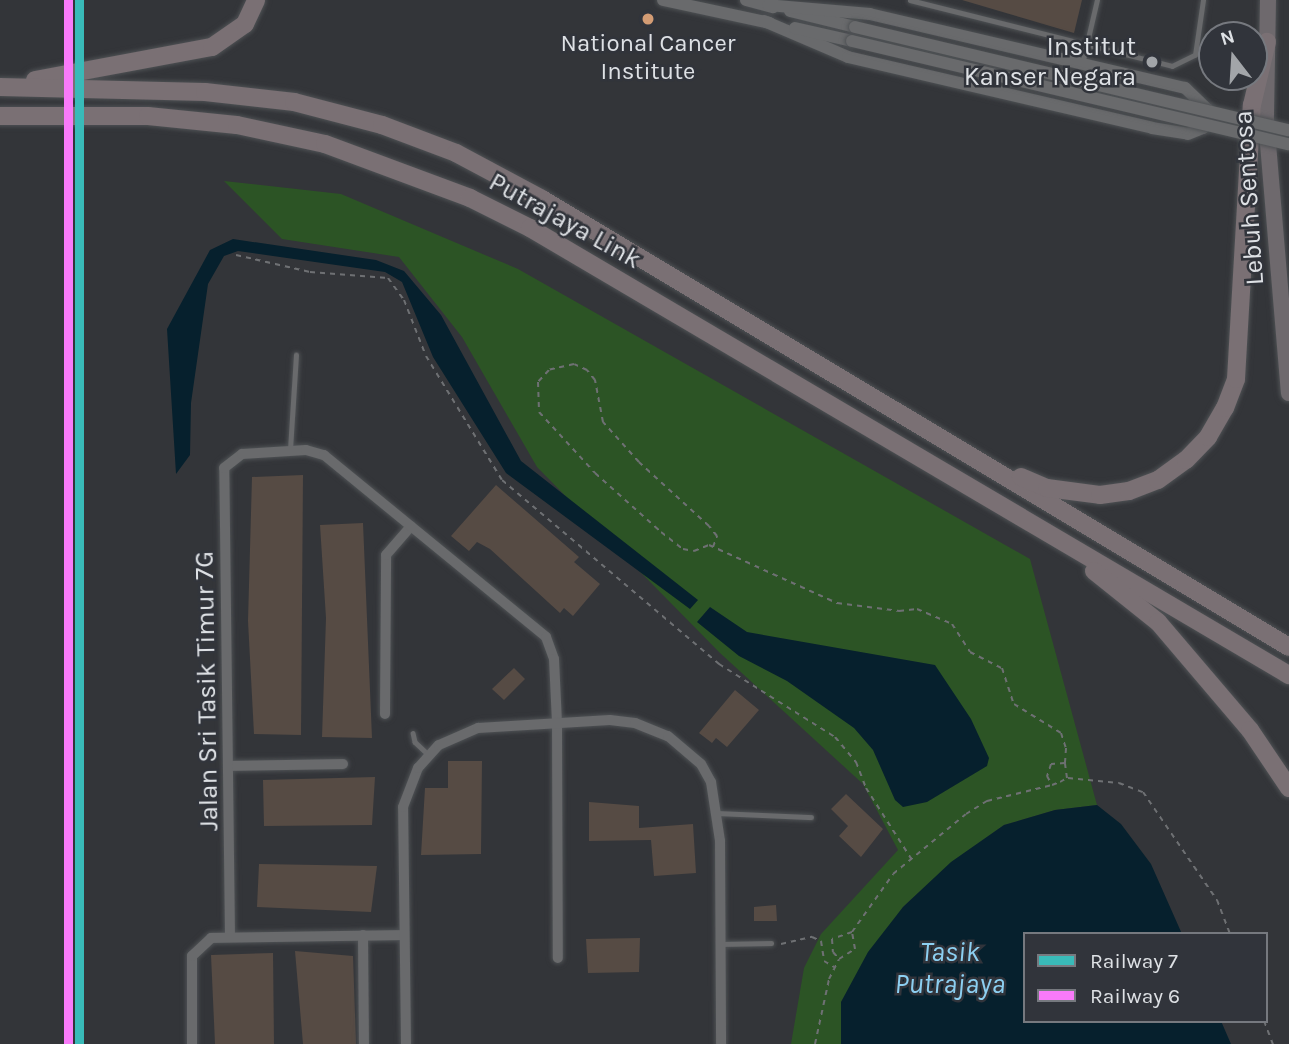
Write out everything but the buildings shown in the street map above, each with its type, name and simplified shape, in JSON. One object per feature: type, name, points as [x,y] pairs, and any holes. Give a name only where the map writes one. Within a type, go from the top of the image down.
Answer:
[{"type":"highway","points":[[0,86],[212,47],[245,24],[256,0]]},
{"type":"highway","name":"Putrajaya Link","points":[[0,86],[218,93],[326,109],[404,133],[456,153],[542,198],[963,453]]},
{"type":"highway","points":[[963,453],[1047,488],[1100,495],[1158,480],[1208,436],[1236,379],[1252,105],[1255,91]]},
{"type":"highway","name":"Putrajaya Link","points":[[5,117],[148,116],[237,125],[325,144],[458,193],[530,228],[1050,536]]},
{"type":"highway","points":[[963,453],[1284,644]]},
{"type":"highway","points":[[1050,536],[1289,675]]},
{"type":"highway","points":[[1050,536],[1158,622],[1250,730],[1289,788]]},
{"type":"main road","name":"Lebuh Sentosa","points":[[1268,0],[1268,21]]},
{"type":"main road","name":"Lebuh Sentosa","points":[[1266,91],[1266,120],[1289,393]]},
{"type":"street","points":[[663,0],[852,41],[1289,144]]},
{"type":"street","points":[[746,0],[1289,130]]},
{"type":"street","points":[[764,21],[848,57],[1152,128],[1188,134],[1203,128],[1208,110],[1185,88],[870,14],[768,5]]},
{"type":"street","points":[[290,451],[324,455],[546,637],[554,659],[557,722],[558,958]]},
{"type":"street","name":"Jalan Sri Tasik Timur 7G","points":[[230,936],[224,468],[242,453],[290,451]]},
{"type":"street","points":[[385,714],[386,555],[411,526]]},
{"type":"street","points":[[406,1044],[402,807],[411,780],[428,754],[478,727],[557,722],[623,722],[668,736],[701,764],[719,813],[721,1044]]},
{"type":"street","points":[[229,766],[343,764]]},
{"type":"street","points":[[363,935],[364,1044]]},
{"type":"street","points":[[192,1044],[192,956],[211,939],[230,936],[403,935]]},
{"type":"lane","points":[[910,0],[1087,42],[1172,66],[1186,62],[1199,44],[1203,0]]},
{"type":"lane","points":[[1082,64],[1097,0]]},
{"type":"lane","points":[[290,451],[296,355]]},
{"type":"lane","points":[[413,733],[428,754]]},
{"type":"lane","points":[[719,813],[811,817]]},
{"type":"lane","points":[[720,944],[771,943]]},
{"type":"path","points":[[236,255],[310,272],[388,278],[404,300],[426,356],[502,480],[719,664],[835,737],[856,762],[866,788],[912,860]]},
{"type":"path","points":[[713,547],[717,536],[709,526],[639,462],[603,422],[595,380],[587,370],[574,364],[549,370],[537,382],[535,396],[539,412],[558,436],[660,532],[683,548],[713,547],[838,603],[898,611],[917,609],[953,624],[970,652],[1002,668],[1014,704],[1061,733],[1067,778]]},
{"type":"path","points":[[1052,785],[1046,776],[1051,764],[1065,763]]},
{"type":"path","points":[[839,959],[833,951],[832,939],[852,932],[877,892],[912,860],[987,801],[1052,785],[1067,778],[1119,783],[1143,792],[1217,900],[1229,932]]},
{"type":"path","points":[[816,1044],[823,996],[839,959],[855,949],[852,932]]},
{"type":"path","points":[[771,943],[786,945],[812,937],[821,941],[824,961],[835,967]]},
{"type":"path","points":[[1265,1023],[1273,1044]]},
{"type":"green space","points":[[224,181],[341,194],[518,269],[1030,559],[1097,805],[1055,810],[1004,825],[952,862],[903,907],[841,1002],[841,1044],[791,1044],[804,968],[821,934],[898,850],[863,784],[720,653],[537,467],[462,337],[399,257],[282,239]]},
{"type":"water","points":[[233,239],[376,260],[404,271],[441,315],[521,461],[698,600],[690,609],[506,473],[433,357],[402,282],[385,272],[238,251],[224,256],[208,284],[191,403],[190,455],[176,474],[167,329],[210,250]]},
{"type":"water","points":[[710,607],[747,632],[935,665],[971,719],[989,758],[987,766],[927,802],[903,807],[895,800],[873,750],[854,728],[787,681],[739,656],[697,622]]},
{"type":"water","name":"Tasik Putrajaya","points":[[1097,805],[1121,824],[1151,864],[1181,932],[1023,932],[1023,1023],[1222,1023],[1231,1044],[841,1044],[841,1002],[868,952],[903,907],[951,862],[1004,825],[1055,810]]},
{"type":"rail line","name":"6","points":[[68,0],[68,1044]]},
{"type":"rail line","name":"7","points":[[79,0],[79,1044]]},
{"type":"place","name":"National Cancer Institute","points":[[648,19]]},
{"type":"place","name":"Institut Kanser Negara","points":[[1152,62]]}]
